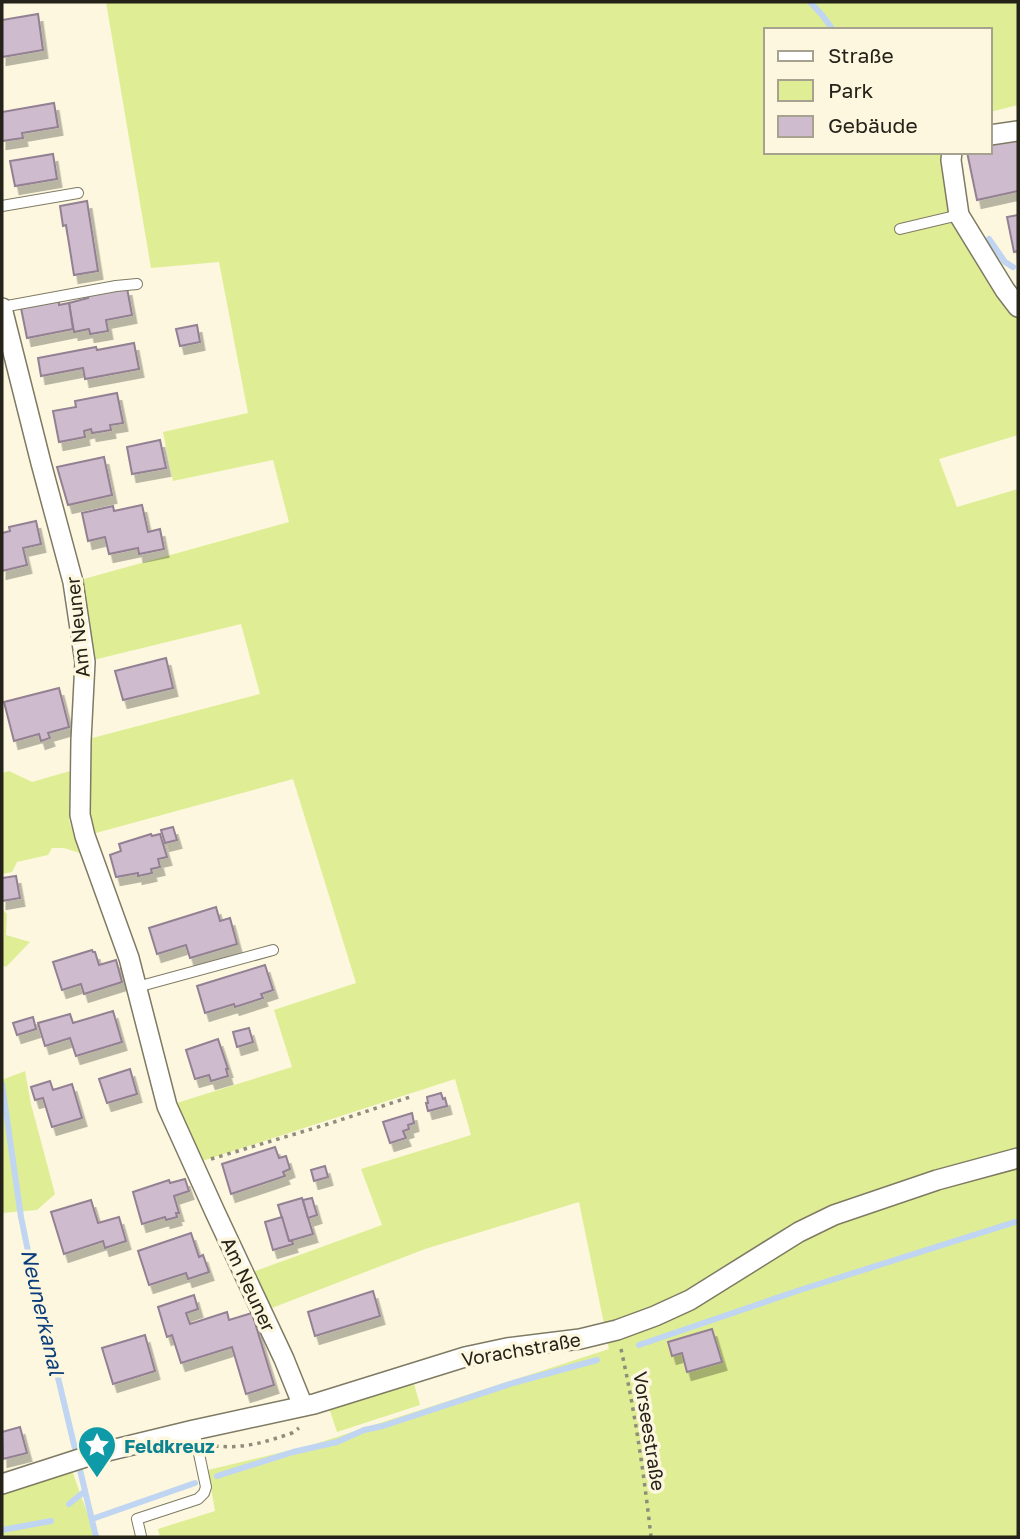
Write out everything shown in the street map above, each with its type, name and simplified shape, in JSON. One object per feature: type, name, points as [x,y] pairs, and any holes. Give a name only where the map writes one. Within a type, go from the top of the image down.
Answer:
[{"type":"street","points":[[992,135],[1018,131]]},
{"type":"street","points":[[952,154],[959,215],[1010,287],[1018,307]]},
{"type":"street","name":"Am Neuner","points":[[2,308],[73,582],[85,662],[80,741],[80,815],[85,836],[138,987],[166,1105],[284,1359],[303,1406]]},
{"type":"street","name":"Vorachstraße","points":[[2,1484],[95,1454],[356,1392],[466,1357],[507,1348],[580,1339],[617,1329],[690,1300],[799,1231],[834,1215],[937,1180],[1018,1158]]},
{"type":"lane","points":[[2,206],[78,193]]},
{"type":"lane","points":[[900,229],[959,215]]},
{"type":"lane","name":"Am Neuner","points":[[2,308],[137,284]]},
{"type":"lane","points":[[138,987],[273,950]]},
{"type":"lane","points":[[141,1536],[137,1520],[198,1499],[204,1493],[206,1487],[194,1430]]},
{"type":"path","points":[[192,1164],[413,1096]]},
{"type":"path","name":"Vorseestraße","points":[[617,1329],[638,1436],[651,1537]]},
{"type":"green space","points":[[106,2],[1018,2],[1018,105],[992,112],[992,28],[764,28],[764,154],[941,154],[951,160],[959,215],[1018,307],[1018,435],[939,459],[957,507],[1018,489],[1018,1158],[879,1198],[690,1300],[605,1329],[579,1202],[425,1249],[264,1311],[247,1274],[382,1225],[361,1169],[471,1135],[455,1079],[193,1164],[167,1106],[292,1067],[274,1010],[356,983],[293,779],[85,836],[81,741],[260,694],[241,624],[85,662],[73,582],[289,522],[273,460],[173,481],[163,432],[248,413],[219,262],[151,268]]},
{"type":"green space","points":[[9,771],[32,782],[70,771],[69,820],[80,853],[64,848],[52,848],[48,855],[17,862],[12,872],[2,874],[2,773]]},
{"type":"green space","points":[[2,909],[7,914],[6,935],[30,942],[6,967],[2,965]]},
{"type":"green space","points":[[25,1071],[55,1194],[37,1210],[2,1213],[2,1080]]},
{"type":"green space","points":[[1018,1162],[1018,1537],[160,1537],[158,1529],[215,1511],[208,1470],[312,1445],[609,1349],[606,1335],[824,1225]]},
{"type":"green space","points":[[413,1380],[420,1405],[337,1432],[329,1408]]},
{"type":"green space","points":[[71,1468],[96,1537],[2,1537],[2,1490]]},
{"type":"building","points":[[38,14],[43,50],[2,57],[2,20]]},
{"type":"building","points":[[54,103],[58,127],[22,133],[23,138],[2,141],[2,112]]},
{"type":"building","points":[[1018,139],[1018,191],[977,200],[967,154],[992,154],[992,145]]},
{"type":"building","points":[[53,154],[57,179],[15,186],[10,161]]},
{"type":"building","points":[[87,201],[98,271],[74,275],[66,225],[63,226],[60,206]]},
{"type":"building","points":[[1018,215],[1018,251],[1014,252],[1007,217]]},
{"type":"building","points":[[127,288],[132,315],[106,320],[108,331],[90,334],[89,329],[74,332],[69,303],[88,298],[87,295]]},
{"type":"building","points":[[59,301],[59,305],[69,303],[73,329],[27,338],[21,308]]},
{"type":"building","points":[[197,325],[200,342],[180,346],[176,329]]},
{"type":"building","points":[[134,343],[139,369],[85,379],[83,368],[41,376],[38,358]]},
{"type":"building","points":[[117,393],[123,423],[110,425],[111,430],[92,433],[91,429],[84,431],[85,437],[59,442],[53,411],[76,407],[75,401]]},
{"type":"building","points":[[160,440],[166,468],[132,474],[127,447]]},
{"type":"building","points":[[104,457],[112,495],[68,505],[57,467]]},
{"type":"building","points":[[142,505],[148,532],[160,529],[164,549],[139,554],[138,548],[109,554],[105,537],[88,541],[82,513],[113,506],[114,511]]},
{"type":"building","points":[[36,521],[41,544],[23,548],[27,565],[2,571],[2,533],[10,531],[9,527]]},
{"type":"building","points":[[166,658],[173,688],[123,700],[115,671]]},
{"type":"building","points":[[59,688],[69,727],[48,733],[50,738],[41,741],[39,734],[14,741],[4,702]]},
{"type":"building","points":[[173,827],[177,840],[165,843],[161,830]]},
{"type":"building","points":[[151,834],[160,834],[167,857],[158,859],[160,867],[151,869],[152,873],[116,877],[110,855],[121,851],[119,844]]},
{"type":"building","points":[[16,876],[20,898],[2,901],[2,878]]},
{"type":"building","points":[[216,907],[220,921],[230,918],[237,944],[190,958],[186,945],[157,954],[149,928]]},
{"type":"building","points":[[92,950],[99,965],[116,960],[122,982],[84,994],[81,984],[62,990],[53,962]]},
{"type":"building","points":[[265,965],[273,990],[261,994],[263,998],[205,1013],[197,986]]},
{"type":"building","points":[[113,1011],[122,1042],[76,1056],[70,1038],[45,1046],[38,1023],[70,1014],[73,1023]]},
{"type":"building","points":[[33,1017],[36,1029],[17,1035],[13,1023]]},
{"type":"building","points":[[249,1028],[253,1042],[237,1047],[233,1032]]},
{"type":"building","points":[[218,1039],[228,1076],[211,1081],[209,1075],[195,1079],[186,1050]]},
{"type":"building","points":[[130,1069],[137,1094],[107,1103],[99,1079]]},
{"type":"building","points":[[50,1081],[53,1090],[72,1084],[82,1118],[52,1127],[43,1098],[35,1100],[31,1087]]},
{"type":"building","points":[[441,1093],[447,1106],[428,1111],[427,1097]]},
{"type":"building","points":[[412,1113],[414,1123],[403,1131],[406,1138],[390,1143],[383,1122]]},
{"type":"building","points":[[275,1147],[279,1158],[286,1156],[290,1169],[283,1172],[285,1176],[231,1194],[222,1164]]},
{"type":"building","points":[[325,1166],[328,1177],[314,1181],[311,1170]]},
{"type":"building","points":[[185,1179],[189,1191],[174,1196],[179,1213],[176,1213],[177,1217],[166,1220],[165,1217],[142,1224],[133,1192],[169,1180],[170,1183]]},
{"type":"building","points":[[302,1198],[313,1234],[289,1241],[278,1205]]},
{"type":"building","points":[[312,1198],[317,1215],[308,1218],[303,1200]]},
{"type":"building","points":[[91,1200],[98,1223],[119,1217],[126,1241],[105,1248],[103,1241],[64,1254],[51,1212]]},
{"type":"building","points":[[282,1217],[289,1241],[293,1244],[273,1250],[265,1222]]},
{"type":"building","points":[[191,1233],[199,1257],[203,1255],[209,1272],[188,1279],[186,1273],[149,1285],[138,1251]]},
{"type":"building","points":[[373,1291],[380,1316],[315,1336],[308,1312]]},
{"type":"building","points":[[194,1295],[198,1309],[186,1313],[190,1324],[227,1312],[229,1320],[252,1313],[274,1385],[246,1394],[232,1347],[181,1363],[172,1335],[167,1337],[158,1307]]},
{"type":"building","points":[[712,1329],[722,1362],[687,1372],[682,1353],[672,1356],[668,1342]]},
{"type":"building","points":[[145,1335],[155,1371],[113,1384],[102,1348]]},
{"type":"building","points":[[20,1427],[27,1453],[3,1459],[2,1432]]},
{"type":"waterway","points":[[810,2],[832,28]]},
{"type":"waterway","points":[[989,239],[1005,262],[1013,267]]},
{"type":"waterway","name":"Neunerkanal","points":[[2,1084],[29,1256],[96,1537]]},
{"type":"waterway","points":[[639,1345],[800,1290],[1018,1221]]},
{"type":"waterway","points":[[217,1476],[293,1452],[337,1442],[364,1430],[513,1383],[597,1360]]},
{"type":"waterway","points":[[92,1519],[195,1483]]},
{"type":"waterway","points":[[69,1504],[85,1491]]},
{"type":"waterway","points":[[2,1530],[51,1521]]},
{"type":"place","name":"Feldkreuz","points":[[97,1479]]}]
